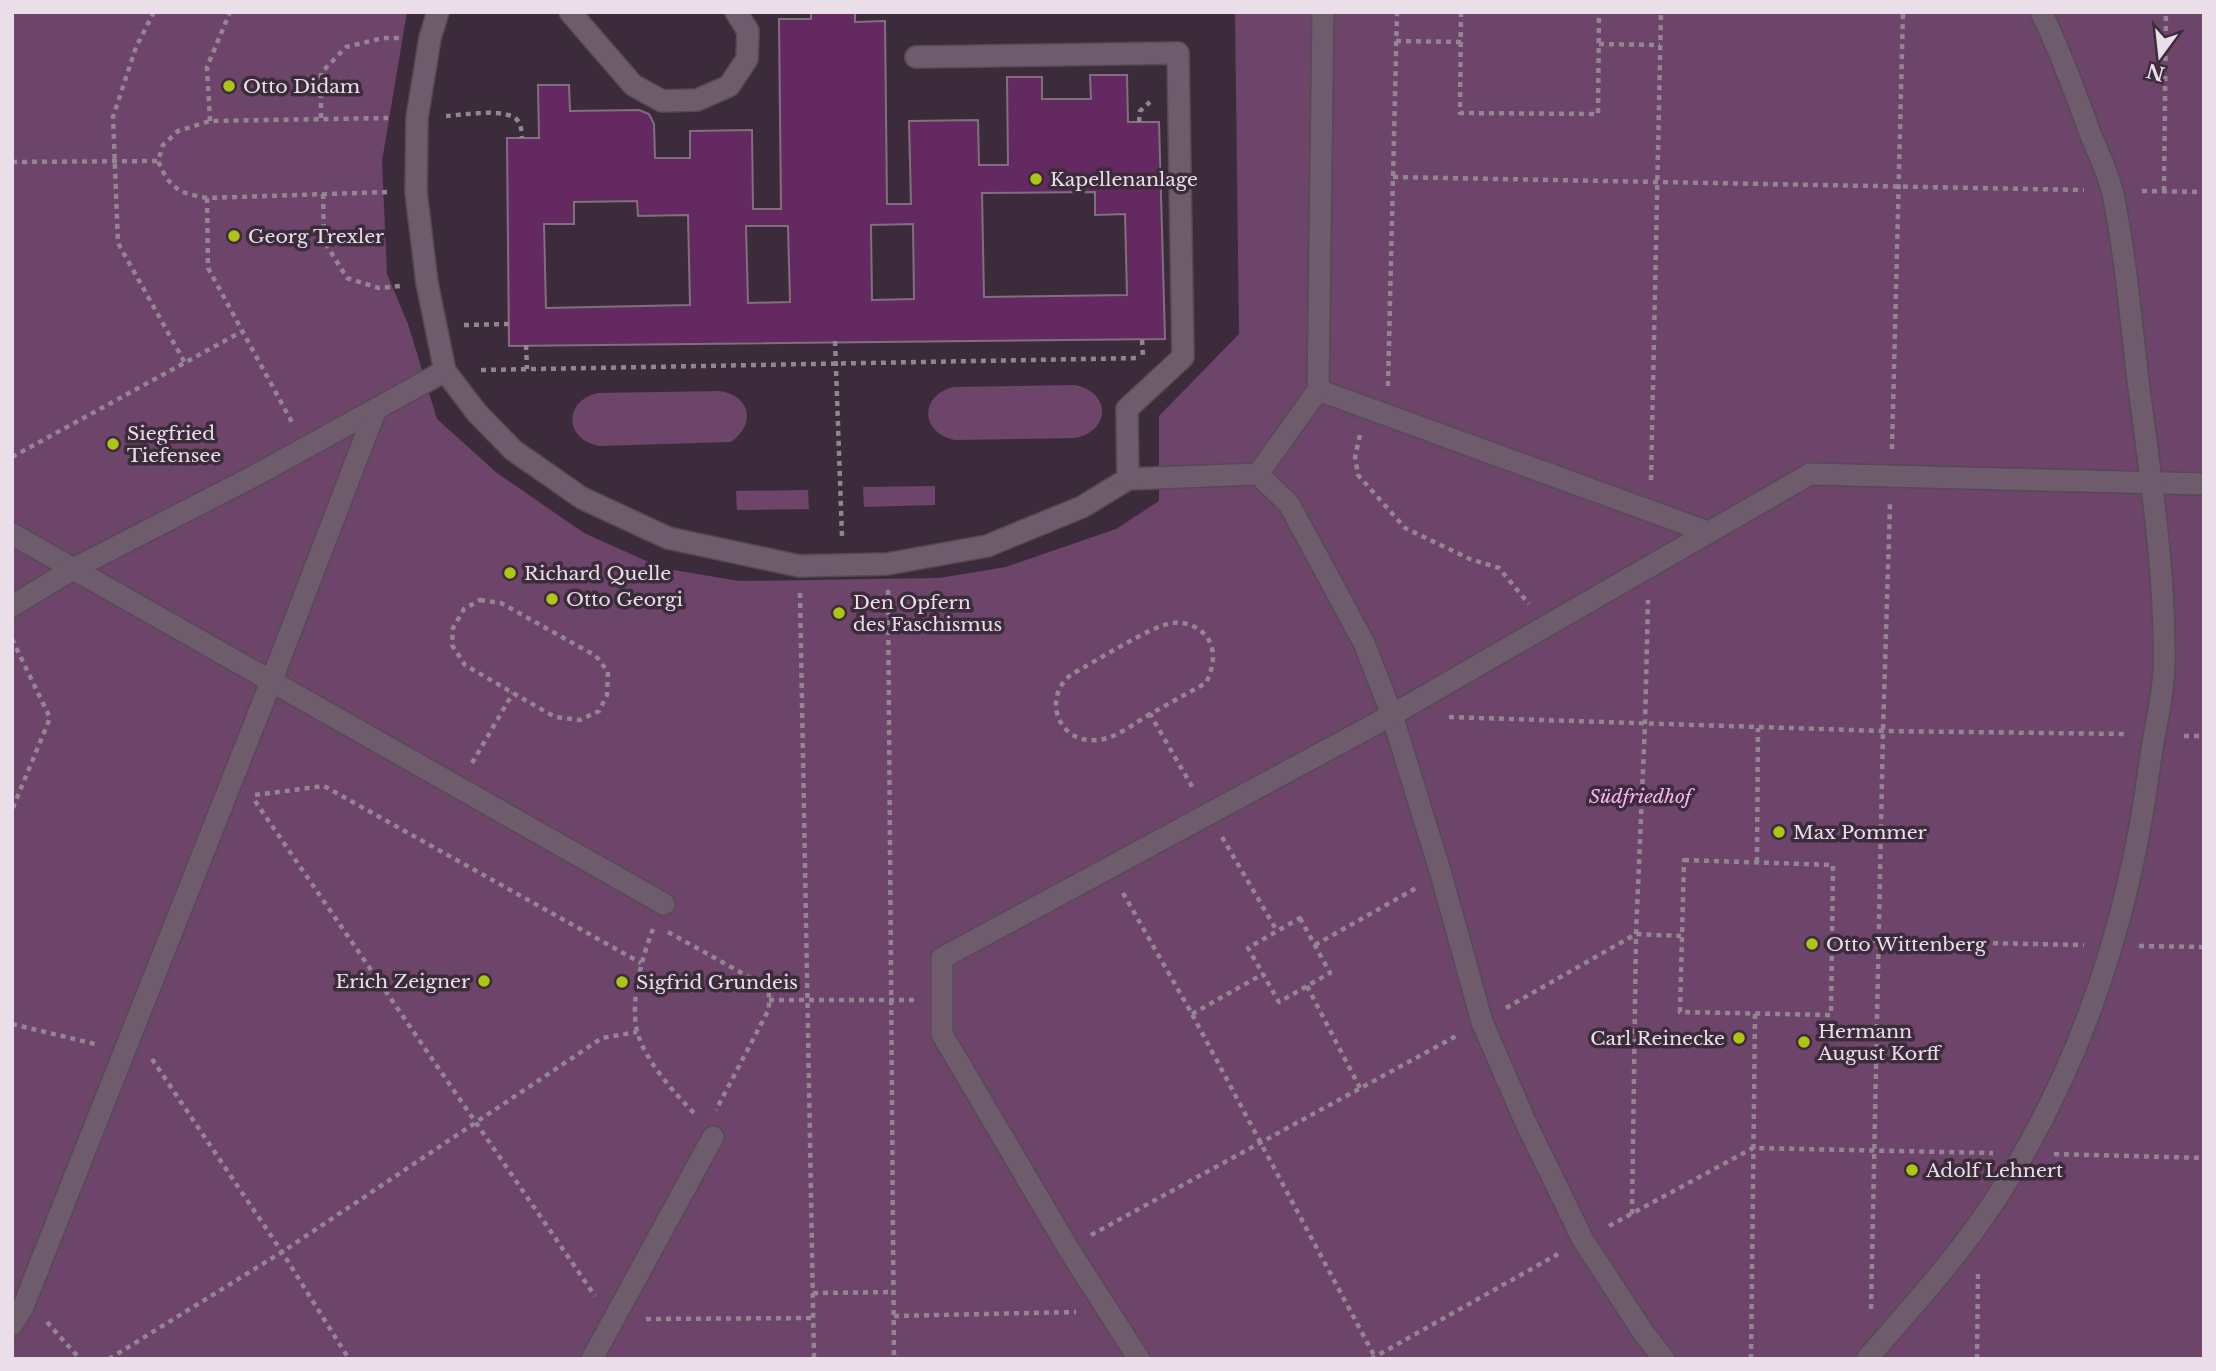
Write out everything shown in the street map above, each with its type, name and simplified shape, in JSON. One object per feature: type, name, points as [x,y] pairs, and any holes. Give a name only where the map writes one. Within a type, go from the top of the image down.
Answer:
[{"type":"lane","points":[[438,12],[430,38],[417,118],[416,192],[427,283],[446,371],[477,413],[513,450],[582,498],[668,538],[799,566],[887,564],[987,545],[1082,507],[1128,479],[1258,474],[1289,504],[1364,643],[1392,715],[1441,874],[1482,1022],[1525,1121],[1583,1240],[1643,1332],[1664,1359]]},
{"type":"lane","points":[[570,12],[633,85],[662,101],[697,100],[729,86],[747,59],[748,31],[736,12]]},
{"type":"lane","points":[[1258,474],[1318,390],[1323,12]]},
{"type":"lane","points":[[1868,1357],[1920,1300],[1979,1224],[2023,1153],[2060,1085],[2112,945],[2130,880],[2143,817],[2164,672],[2161,582],[2152,484],[2112,190],[2057,44],[2041,12]]},
{"type":"lane","points":[[916,57],[1178,53],[1183,357],[1127,409],[1128,479]]},
{"type":"lane","points":[[12,606],[73,569],[306,448],[446,371]]},
{"type":"lane","points":[[1318,390],[1707,532]]},
{"type":"lane","points":[[18,1316],[271,682],[376,410]]},
{"type":"lane","points":[[1139,1359],[1068,1248],[942,1034],[942,958],[1392,715],[1810,474],[2204,484]]},
{"type":"lane","points":[[12,534],[664,904]]},
{"type":"lane","points":[[593,1359],[616,1319],[711,1130]]},
{"type":"path","points":[[154,12],[136,47],[113,117],[118,243],[185,363]]},
{"type":"path","points":[[210,121],[207,67],[230,12]]},
{"type":"path","points":[[1397,12],[1393,177],[1382,413],[1360,436],[1354,457],[1358,475],[1405,528],[1470,559],[1499,568],[1546,627]]},
{"type":"path","points":[[1461,12],[1460,113],[1598,114],[1599,12]]},
{"type":"path","points":[[1650,510],[1661,12]]},
{"type":"path","points":[[1868,1357],[1903,12]]},
{"type":"path","points":[[2164,191],[2166,12]]},
{"type":"path","points":[[321,118],[321,73],[346,47],[383,38],[430,38]]},
{"type":"path","points":[[1396,41],[1461,42]]},
{"type":"path","points":[[1599,44],[1660,45]]},
{"type":"path","points":[[416,192],[207,198],[184,194],[167,181],[159,161],[163,145],[178,131],[210,121],[506,114],[517,119],[521,125],[522,138]]},
{"type":"path","points":[[12,162],[159,161]]},
{"type":"path","points":[[1393,177],[2204,192]]},
{"type":"path","points":[[323,194],[324,241],[347,278],[379,288],[427,283]]},
{"type":"path","points":[[207,198],[208,268],[306,448]]},
{"type":"path","points":[[436,326],[509,324]]},
{"type":"path","points":[[12,457],[241,332]]},
{"type":"path","points":[[1142,340],[1143,358]]},
{"type":"path","points":[[835,341],[843,565]]},
{"type":"path","points":[[526,345],[527,369]]},
{"type":"path","points":[[446,371],[1183,357]]},
{"type":"path","points":[[887,564],[894,1359]]},
{"type":"path","points":[[799,566],[814,1359]]},
{"type":"path","points":[[1632,1214],[1636,934],[1646,724],[1649,567]]},
{"type":"path","points":[[480,600],[501,603],[596,656],[608,672],[607,695],[599,710],[580,720],[555,717],[513,694],[465,665],[452,645],[453,628],[464,609],[480,600]]},
{"type":"path","points":[[1185,623],[1197,628],[1207,638],[1214,661],[1206,683],[1150,714],[1108,737],[1086,740],[1063,727],[1057,716],[1055,702],[1063,681],[1072,674],[1165,624],[1185,623]]},
{"type":"path","points":[[12,639],[50,718],[12,810]]},
{"type":"path","points":[[458,789],[513,694]]},
{"type":"path","points":[[1150,714],[1277,931]]},
{"type":"path","points":[[1445,717],[1758,728],[2204,736]]},
{"type":"path","points":[[1757,862],[1758,728]]},
{"type":"path","points":[[641,962],[324,786],[251,796],[592,1293],[616,1319],[813,1318]]},
{"type":"path","points":[[1684,860],[1833,865],[1831,1015],[1679,1012],[1681,936],[1684,860]]},
{"type":"path","points":[[1109,867],[1192,1014],[1374,1358],[1752,1148],[2204,1158]]},
{"type":"path","points":[[1315,945],[1441,874]]},
{"type":"path","points":[[655,924],[769,988],[769,1009],[711,1130],[675,1093],[651,1059],[637,1032],[635,1007],[641,962],[655,924],[664,904]]},
{"type":"path","points":[[1300,918],[1330,973],[1279,1002],[1248,948],[1277,931],[1300,918]]},
{"type":"path","points":[[1068,1248],[1482,1022],[1636,934],[1681,936]]},
{"type":"path","points":[[1833,940],[2204,947]]},
{"type":"path","points":[[1192,1014],[1263,974]]},
{"type":"path","points":[[1307,986],[1360,1088]]},
{"type":"path","points":[[769,1000],[890,1000]]},
{"type":"path","points":[[1751,1359],[1755,1014]]},
{"type":"path","points":[[12,1024],[124,1051]]},
{"type":"path","points":[[132,1030],[282,1252],[349,1359]]},
{"type":"path","points":[[109,1359],[282,1252],[602,1038],[637,1032]]},
{"type":"path","points":[[1977,1359],[1979,1224]]},
{"type":"path","points":[[813,1293],[894,1292]]},
{"type":"path","points":[[894,1316],[1108,1312]]},
{"type":"path","points":[[18,1316],[45,1320],[80,1359]]},
{"type":"green space","name":"Südfriedhof","points":[[12,12],[407,12],[382,161],[387,274],[408,324],[437,419],[497,473],[584,533],[662,568],[739,581],[939,578],[1006,567],[1116,529],[1159,501],[1159,416],[1239,334],[1235,12],[2204,12],[2204,1359],[12,1359]]},
{"type":"green space","points":[[1075,385],[1095,395],[1102,412],[1095,428],[1075,438],[955,440],[935,430],[928,414],[934,398],[954,387]]},
{"type":"green space","points":[[720,391],[738,399],[747,412],[744,427],[731,442],[599,446],[579,436],[572,420],[578,404],[598,393]]},
{"type":"green space","points":[[935,486],[935,505],[864,507],[863,487]]},
{"type":"green space","points":[[808,490],[809,509],[737,510],[736,491]]},
{"type":"building","name":"Kapellenanlage","points":[[811,12],[855,12],[855,22],[885,21],[887,204],[911,204],[909,121],[978,120],[979,165],[1008,165],[1007,77],[1042,77],[1042,99],[1091,99],[1090,75],[1127,75],[1128,122],[1159,122],[1165,339],[509,346],[507,138],[539,138],[538,85],[569,85],[570,111],[639,110],[649,114],[654,124],[655,158],[690,158],[690,131],[752,130],[753,209],[781,209],[779,19],[811,19]],"holes":[[[1095,192],[1095,215],[1125,214],[1127,295],[984,297],[982,193]],[[637,201],[638,216],[688,215],[690,305],[546,308],[544,224],[574,224],[574,202]],[[913,224],[914,299],[872,300],[871,225]],[[746,226],[788,226],[790,302],[748,303]]]},
{"type":"place","name":"Otto Didam","points":[[229,86]]},
{"type":"place","name":"Kapellenanlage","points":[[1036,179]]},
{"type":"place","name":"Georg Trexler","points":[[234,236]]},
{"type":"place","name":"Siegfried Tiefensee","points":[[113,444]]},
{"type":"place","name":"Richard Quelle","points":[[510,573]]},
{"type":"place","name":"Otto Georgi","points":[[552,599]]},
{"type":"place","name":"Den Opfern des Faschismus","points":[[839,613]]},
{"type":"place","name":"Max Pommer","points":[[1779,832]]},
{"type":"place","name":"Otto Wittenberg","points":[[1812,944]]},
{"type":"place","name":"Erich Zeigner","points":[[484,981]]},
{"type":"place","name":"Sigfrid Grundeis","points":[[622,982]]},
{"type":"place","name":"Carl Reinecke","points":[[1739,1038]]},
{"type":"place","name":"Hermann August Korff","points":[[1804,1042]]},
{"type":"place","name":"Adolf Lehnert","points":[[1912,1170]]}]
